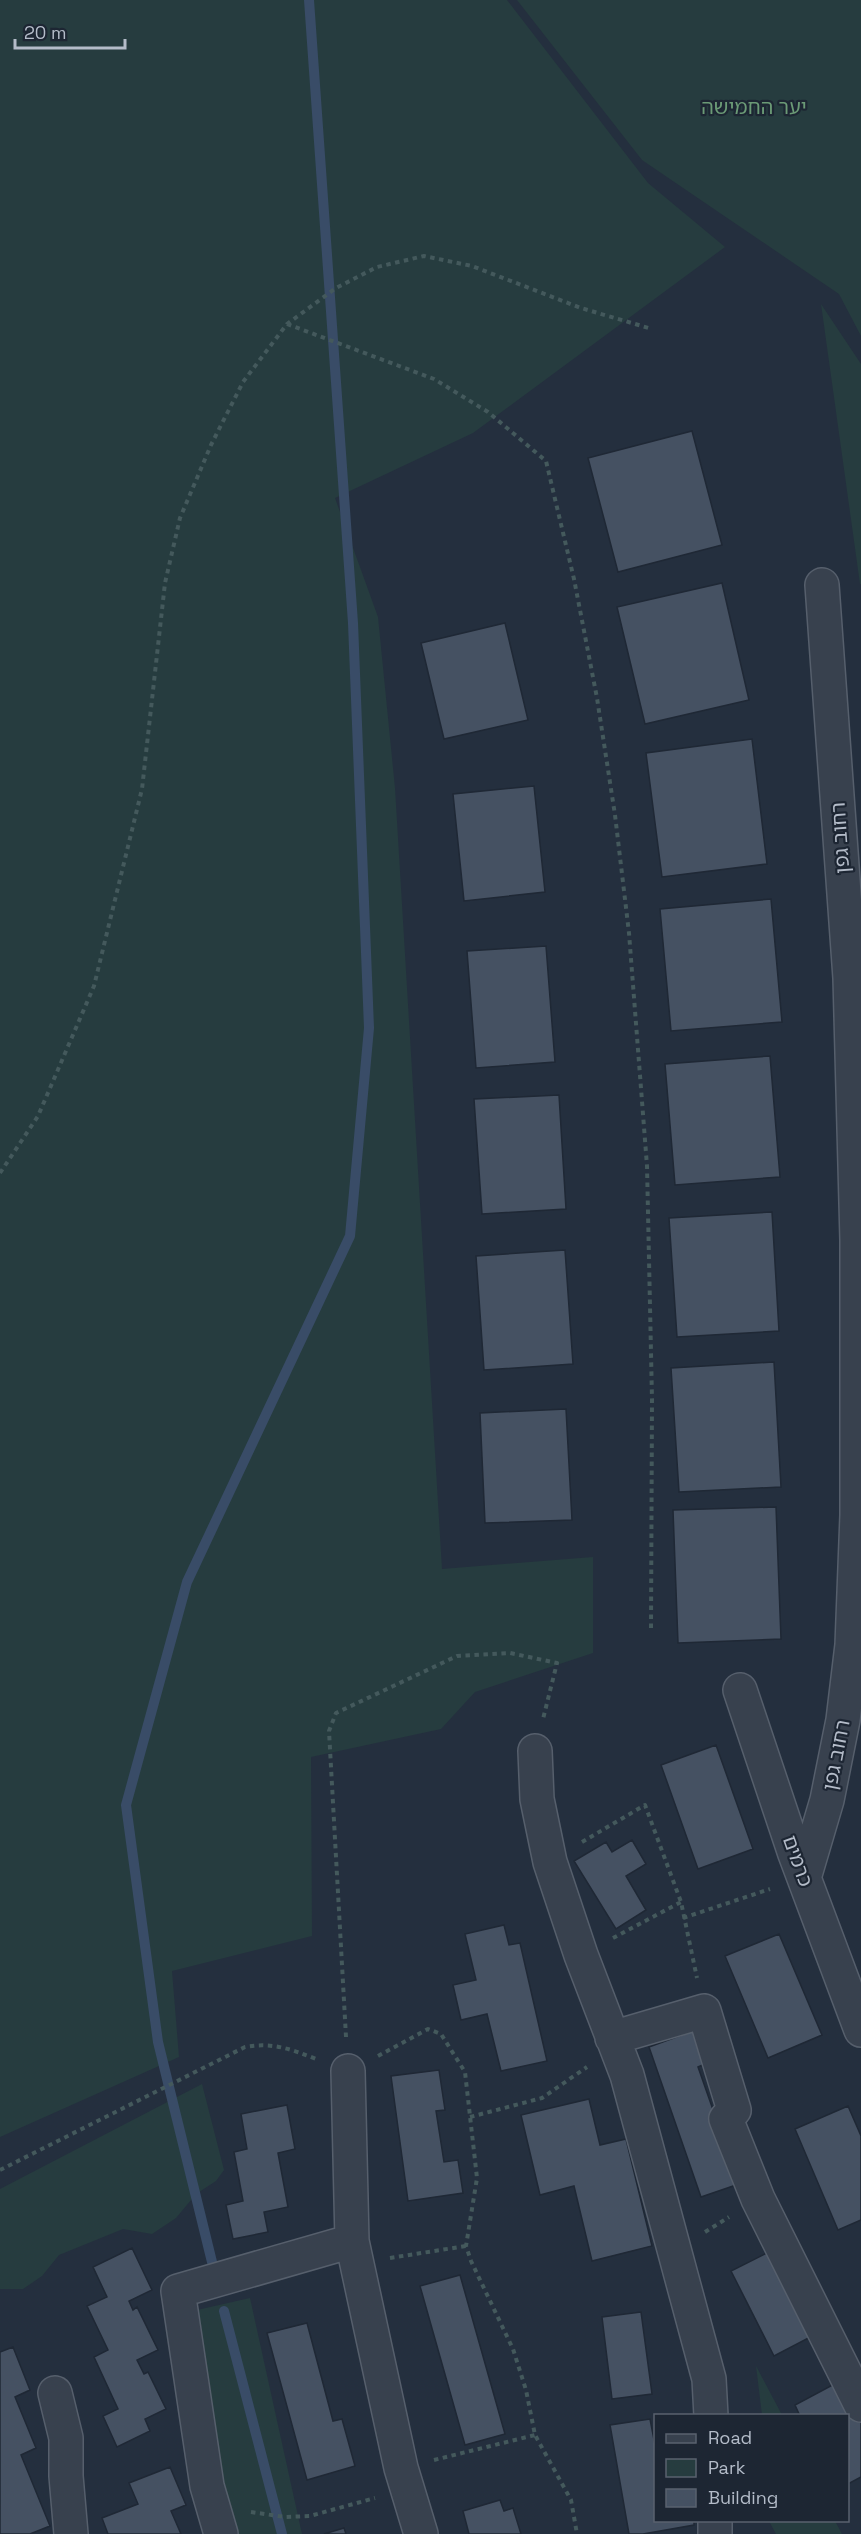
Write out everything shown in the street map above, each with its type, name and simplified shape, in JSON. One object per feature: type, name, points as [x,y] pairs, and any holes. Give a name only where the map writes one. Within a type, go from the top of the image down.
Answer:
[{"type":"street","name":"רחוב גפן","points":[[804,1878],[827,1800],[843,1720],[852,1645],[857,1515],[857,1240],[850,978],[822,585]]},
{"type":"street","name":"כרמים","points":[[740,1690],[804,1878],[861,2030]]},
{"type":"street","points":[[536,1752],[537,1799],[549,1862],[581,1955],[627,2075],[676,2249],[709,2379],[711,2414]]},
{"type":"street","points":[[615,2046],[704,2011],[734,2110],[726,2119],[758,2199],[861,2405]]},
{"type":"street","points":[[348,2071],[354,2253],[405,2479],[421,2534]]},
{"type":"street","points":[[217,2520],[207,2486],[178,2291],[354,2253]]},
{"type":"street","points":[[55,2393],[66,2438],[66,2476],[71,2534]]},
{"type":"path","points":[[0,1173],[38,1116],[94,986],[142,789],[165,583],[180,518],[211,445],[243,382],[287,324],[336,288],[377,267],[424,256],[472,266],[581,308],[652,329]]},
{"type":"path","points":[[287,324],[434,379],[488,412],[546,461],[574,579],[597,698],[615,815],[629,933],[647,1178],[652,1399],[651,1631]]},
{"type":"path","points":[[348,2071],[329,1731],[336,1713],[457,1656],[510,1653],[557,1663],[536,1752]]},
{"type":"path","points":[[549,1862],[645,1805],[681,1902],[704,2011]]},
{"type":"path","points":[[683,1918],[804,1878]]},
{"type":"path","points":[[581,1955],[681,1902]]},
{"type":"path","points":[[0,2170],[244,2047],[261,2044],[284,2046],[348,2071],[428,2030],[441,2034],[465,2072],[477,2178],[466,2246],[513,2349],[526,2390],[535,2435],[571,2500],[577,2534]]},
{"type":"path","points":[[470,2117],[542,2098],[615,2046]]},
{"type":"path","points":[[676,2249],[758,2199]]},
{"type":"path","points":[[354,2253],[466,2246]]},
{"type":"path","points":[[217,2520],[310,2516],[405,2479],[535,2435]]},
{"type":"green space","points":[[0,0],[507,0],[648,183],[725,247],[473,433],[335,498],[378,617],[395,788],[442,1569],[593,1557],[593,1653],[475,1692],[441,1729],[311,1757],[312,1936],[172,1971],[179,2057],[0,2137]]},
{"type":"green space","name":"יער החמישה","points":[[517,0],[861,0],[861,336],[839,294],[642,160]]},
{"type":"green space","points":[[821,304],[861,364],[861,584],[860,584]]},
{"type":"green space","points":[[202,2084],[224,2170],[216,2181],[196,2194],[176,2218],[152,2234],[123,2229],[59,2255],[42,2276],[23,2289],[0,2289],[0,2189]]},
{"type":"green space","points":[[250,2298],[302,2534],[234,2534],[232,2529],[221,2473],[197,2310]]},
{"type":"green space","points":[[756,2366],[781,2414],[762,2414]]},
{"type":"green space","points":[[770,2522],[836,2522],[842,2534],[776,2534]]},
{"type":"building","points":[[692,431],[722,545],[618,572],[588,458]]},
{"type":"building","points":[[722,583],[749,700],[645,724],[617,607]]},
{"type":"building","points":[[505,623],[528,720],[444,739],[421,643]]},
{"type":"building","points":[[752,739],[767,864],[662,877],[646,753]]},
{"type":"building","points":[[534,786],[545,892],[464,901],[453,794]]},
{"type":"building","points":[[771,899],[782,1022],[671,1031],[660,909]]},
{"type":"building","points":[[546,946],[555,1062],[476,1068],[467,951]]},
{"type":"building","points":[[770,1056],[780,1177],[675,1185],[665,1064]]},
{"type":"building","points":[[559,1095],[566,1209],[482,1214],[474,1099]]},
{"type":"building","points":[[772,1212],[779,1331],[677,1337],[669,1218]]},
{"type":"building","points":[[565,1250],[573,1364],[484,1370],[476,1256]]},
{"type":"building","points":[[774,1362],[781,1487],[679,1492],[671,1368]]},
{"type":"building","points":[[566,1409],[572,1520],[485,1523],[480,1413]]},
{"type":"building","points":[[776,1507],[781,1639],[678,1643],[673,1510]]},
{"type":"building","points":[[716,1745],[753,1849],[698,1869],[661,1765]]},
{"type":"building","points":[[632,1840],[646,1864],[626,1876],[646,1910],[616,1929],[574,1861],[606,1842],[612,1852]]},
{"type":"building","points":[[504,1925],[509,1945],[520,1943],[547,2061],[501,2071],[487,2014],[461,2020],[453,1985],[476,1980],[465,1934]]},
{"type":"building","points":[[779,1934],[822,2035],[768,2058],[725,1956]]},
{"type":"building","points":[[701,2028],[712,2061],[698,2067],[739,2184],[701,2197],[649,2047]]},
{"type":"building","points":[[439,2070],[445,2110],[436,2111],[444,2162],[458,2160],[463,2193],[408,2201],[391,2076]]},
{"type":"building","points":[[589,2099],[600,2145],[626,2139],[652,2246],[592,2261],[574,2186],[540,2195],[521,2115]]},
{"type":"building","points":[[287,2105],[295,2149],[278,2153],[288,2207],[264,2212],[268,2232],[233,2239],[226,2205],[243,2201],[234,2152],[247,2149],[241,2114]]},
{"type":"building","points":[[848,2106],[861,2136],[861,2220],[838,2230],[795,2129]]},
{"type":"building","points":[[132,2248],[152,2290],[129,2301],[133,2310],[137,2307],[158,2350],[137,2360],[144,2374],[148,2372],[166,2409],[145,2419],[150,2431],[117,2447],[103,2416],[118,2409],[94,2357],[108,2350],[87,2306],[107,2297],[93,2267]]},
{"type":"building","points":[[777,2248],[820,2332],[774,2356],[731,2271]]},
{"type":"building","points":[[460,2275],[505,2434],[465,2445],[420,2286]]},
{"type":"building","points":[[641,2312],[652,2394],[612,2399],[602,2317]]},
{"type":"building","points":[[307,2323],[333,2421],[342,2419],[355,2466],[307,2480],[267,2333]]},
{"type":"building","points":[[13,2347],[30,2390],[15,2397],[36,2448],[21,2455],[50,2526],[30,2534],[0,2534],[0,2352]]},
{"type":"building","points":[[840,2381],[861,2422],[861,2477],[849,2483],[849,2414],[799,2414],[795,2405]]},
{"type":"building","points":[[650,2419],[654,2440],[654,2522],[694,2522],[694,2525],[643,2534],[629,2534],[610,2425]]},
{"type":"building","points":[[170,2467],[186,2505],[171,2511],[181,2534],[108,2534],[102,2518],[138,2504],[129,2483]]},
{"type":"building","points":[[500,2500],[504,2511],[513,2508],[521,2534],[469,2534],[463,2511]]},
{"type":"building","points":[[344,2528],[346,2534],[324,2534]]},
{"type":"waterway","points":[[212,2262],[158,2042],[126,1805],[187,1582],[350,1236],[369,1028],[353,623],[309,0]]},
{"type":"waterway","points":[[224,2311],[282,2534]]}]
